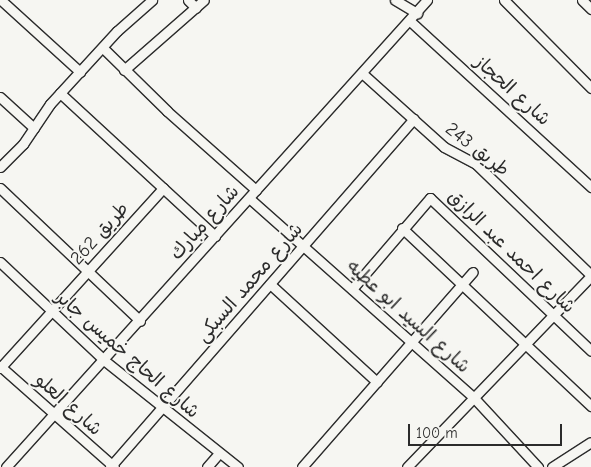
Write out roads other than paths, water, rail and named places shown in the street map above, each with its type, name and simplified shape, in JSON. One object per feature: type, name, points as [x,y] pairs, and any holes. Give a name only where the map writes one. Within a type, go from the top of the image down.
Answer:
[{"type":"street","points":[[1,0],[80,72]]},
{"type":"street","points":[[0,166],[34,128],[60,93],[103,48],[116,31],[152,0]]},
{"type":"street","points":[[188,0],[196,8]]},
{"type":"street","points":[[124,70],[204,0]]},
{"type":"street","points":[[396,0],[417,13]]},
{"type":"street","name":"شارع مبارك","points":[[6,467],[363,74],[427,0]]},
{"type":"street","points":[[504,0],[591,88]]},
{"type":"street","points":[[582,0],[591,9]]},
{"type":"street","name":"شارع الحجاز","points":[[410,21],[591,188]]},
{"type":"street","points":[[103,48],[124,70],[256,190]]},
{"type":"street","name":"طريق 243","points":[[363,74],[450,151],[476,164],[591,276]]},
{"type":"street","points":[[60,93],[215,236]]},
{"type":"street","points":[[0,97],[34,128]]},
{"type":"street","name":"شارع محمد السبكى","points":[[112,466],[414,119]]},
{"type":"street","points":[[0,188],[140,321]]},
{"type":"street","name":"طريق 262","points":[[0,367],[163,188]]},
{"type":"street","name":"شارع السيد ابو عطيه","points":[[249,198],[475,399],[538,467]]},
{"type":"street","name":"شارع احمد عبد الرازق","points":[[352,289],[426,199],[433,199],[591,351]]},
{"type":"street","points":[[402,228],[526,341],[591,406]]},
{"type":"street","name":"شارع الحاج خميس جابر","points":[[0,262],[104,360],[238,467]]},
{"type":"street","points":[[302,467],[473,272]]},
{"type":"street","points":[[407,467],[475,399],[526,341],[591,276]]},
{"type":"street","points":[[270,284],[377,382]]},
{"type":"street","name":"شارع العلو","points":[[0,367],[112,466]]},
{"type":"street","points":[[558,465],[591,442]]},
{"type":"street","points":[[207,467],[219,453]]}]
